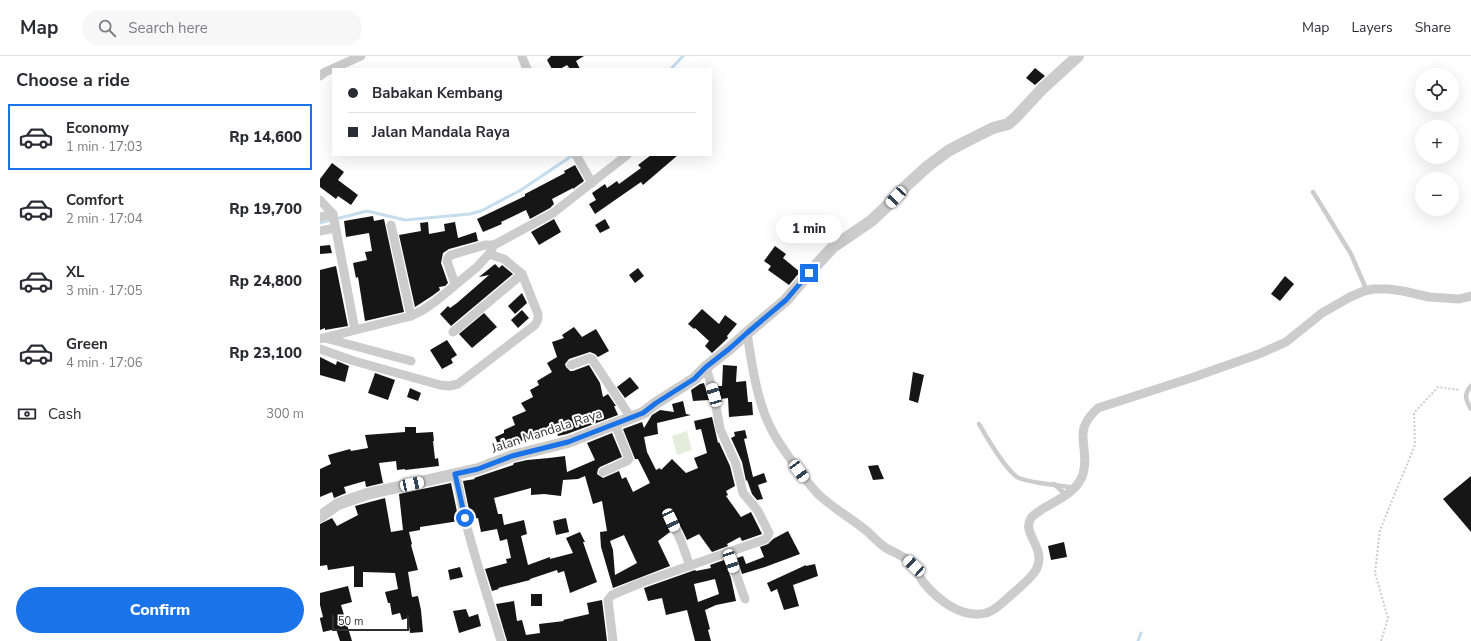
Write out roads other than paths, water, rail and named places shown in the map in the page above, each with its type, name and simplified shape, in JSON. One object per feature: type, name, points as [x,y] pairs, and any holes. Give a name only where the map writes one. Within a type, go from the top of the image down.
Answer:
[{"type":"street","points":[[334,68],[361,56]]},
{"type":"street","name":"Jalan Mandala Raya","points":[[320,517],[338,504],[367,494],[478,469],[512,456],[568,442],[643,413],[694,379],[706,367],[786,300],[833,247],[870,221],[912,180],[948,151],[993,128],[1008,124],[1042,89],[1078,56]]},
{"type":"street","points":[[522,57],[527,68]]},
{"type":"street","points":[[320,76],[332,69]]},
{"type":"street","points":[[577,156],[592,184]]},
{"type":"street","points":[[455,284],[447,261],[451,255],[485,245],[494,245],[553,213],[592,184],[626,156]]},
{"type":"street","points":[[320,200],[333,214],[355,330]]},
{"type":"street","points":[[320,217],[333,214]]},
{"type":"street","points":[[391,224],[411,316]]},
{"type":"street","points":[[320,231],[335,228]]},
{"type":"street","points":[[322,338],[411,316],[424,310],[477,267],[489,254],[494,245]]},
{"type":"street","points":[[320,349],[354,361],[440,385],[449,386],[458,384],[535,325],[538,319],[538,314],[522,274],[504,258],[489,254]]},
{"type":"street","points":[[453,332],[522,274]]},
{"type":"street","points":[[747,333],[752,366],[764,414],[773,434],[806,480],[820,495],[866,530],[885,547],[905,557],[914,566],[919,577],[930,590],[952,607],[969,614],[986,613],[1001,605],[1036,571],[1040,554],[1028,529],[1031,517],[1078,486],[1085,463],[1082,437],[1085,424],[1090,415],[1098,408],[1259,354],[1286,342],[1322,313],[1350,297],[1367,291],[1388,289],[1445,299],[1459,299],[1471,296]]},
{"type":"street","points":[[322,338],[411,361]]},
{"type":"street","points":[[571,365],[590,358],[592,359],[631,418]]},
{"type":"street","points":[[613,641],[609,604],[610,597],[643,582],[766,539],[769,533],[758,511],[743,493],[736,464],[720,429],[714,395],[706,367]]},
{"type":"street","points":[[603,472],[627,461],[629,458],[615,424]]},
{"type":"street","points":[[455,474],[465,518],[492,615],[501,641]]},
{"type":"street","points":[[671,520],[681,541],[690,566]]},
{"type":"street","points":[[728,552],[745,599]]},
{"type":"lane","points":[[1313,192],[1352,254],[1367,291]]},
{"type":"lane","points":[[1471,386],[1465,394],[1465,398],[1471,409]]},
{"type":"lane","points":[[979,424],[1005,464],[1017,477],[1030,481],[1074,488]]},
{"type":"lane","points":[[1054,484],[1066,495]]},
{"type":"waterway","points":[[672,68],[683,56]]},
{"type":"waterway","points":[[320,223],[367,211],[405,220],[470,214],[481,211],[521,190],[572,156]]},
{"type":"waterway","points":[[1138,641],[1141,633]]}]
